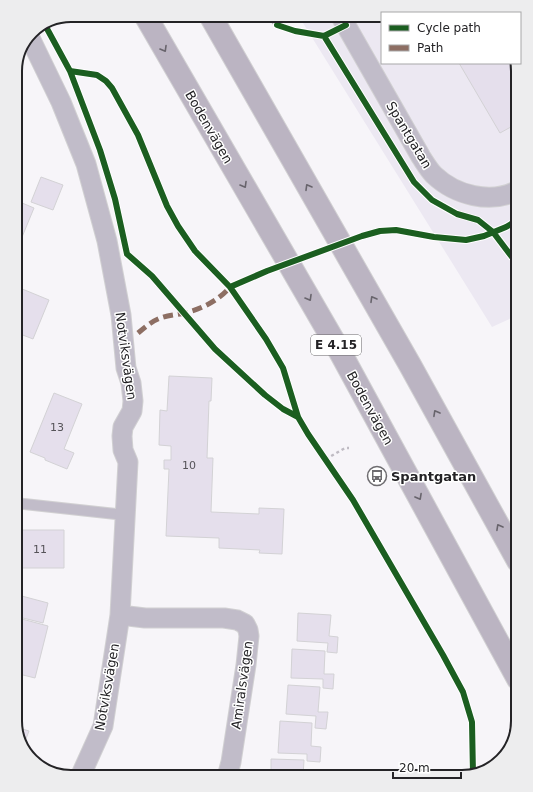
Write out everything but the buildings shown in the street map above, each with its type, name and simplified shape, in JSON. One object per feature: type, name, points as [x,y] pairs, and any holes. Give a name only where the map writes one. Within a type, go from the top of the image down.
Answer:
[{"type":"main road","name":"Bodenvägen","points":[[149,22],[339,350],[511,666]]},
{"type":"main road","points":[[214,22],[410,365],[511,548]]},
{"type":"street","name":"Spantgatan","points":[[344,22],[432,174],[457,191],[476,196],[496,196],[511,192]]},
{"type":"street","name":"Notviksvägen","points":[[32,42],[61,102],[86,164],[107,242],[121,315],[126,368],[131,383],[133,401],[132,411],[123,427],[122,436],[123,450],[128,462],[120,615],[103,726],[83,770]]},
{"type":"street","name":"Amiralsvägen","points":[[120,615],[145,618],[224,618],[237,620],[245,624],[249,636],[246,664],[229,770]]},
{"type":"lane","points":[[22,504],[125,515]]},
{"type":"path","points":[[271,22],[280,26]]},
{"type":"path","points":[[326,459],[345,448],[349,448]]},
{"type":"path","points":[[321,453],[330,465]]},
{"type":"shaded area","points":[[302,22],[381,22],[381,64],[511,64],[511,318],[492,327]]},
{"type":"marked path","points":[[138,333],[150,323],[158,319],[185,313],[204,306],[221,296],[230,287]]},
{"type":"cycle path","points":[[277,25],[295,31],[324,36],[346,25]]},
{"type":"cycle path","points":[[47,29],[70,71],[100,150],[115,199],[127,254],[152,276],[215,349],[265,395],[283,409],[298,417]]},
{"type":"cycle path","points":[[324,36],[414,182],[432,200],[457,214],[478,220],[493,232],[511,256]]},
{"type":"cycle path","points":[[70,71],[97,75],[106,81],[112,88],[138,135],[167,206],[178,226],[195,251],[230,287],[266,339],[283,368],[298,417],[353,500],[463,692],[472,722],[473,769]]},
{"type":"cycle path","points":[[230,287],[267,271],[362,236],[380,231],[396,230],[434,237],[466,240],[484,236],[511,224]]},
{"type":"place","name":"Spantgatan","points":[[377,476]]}]
